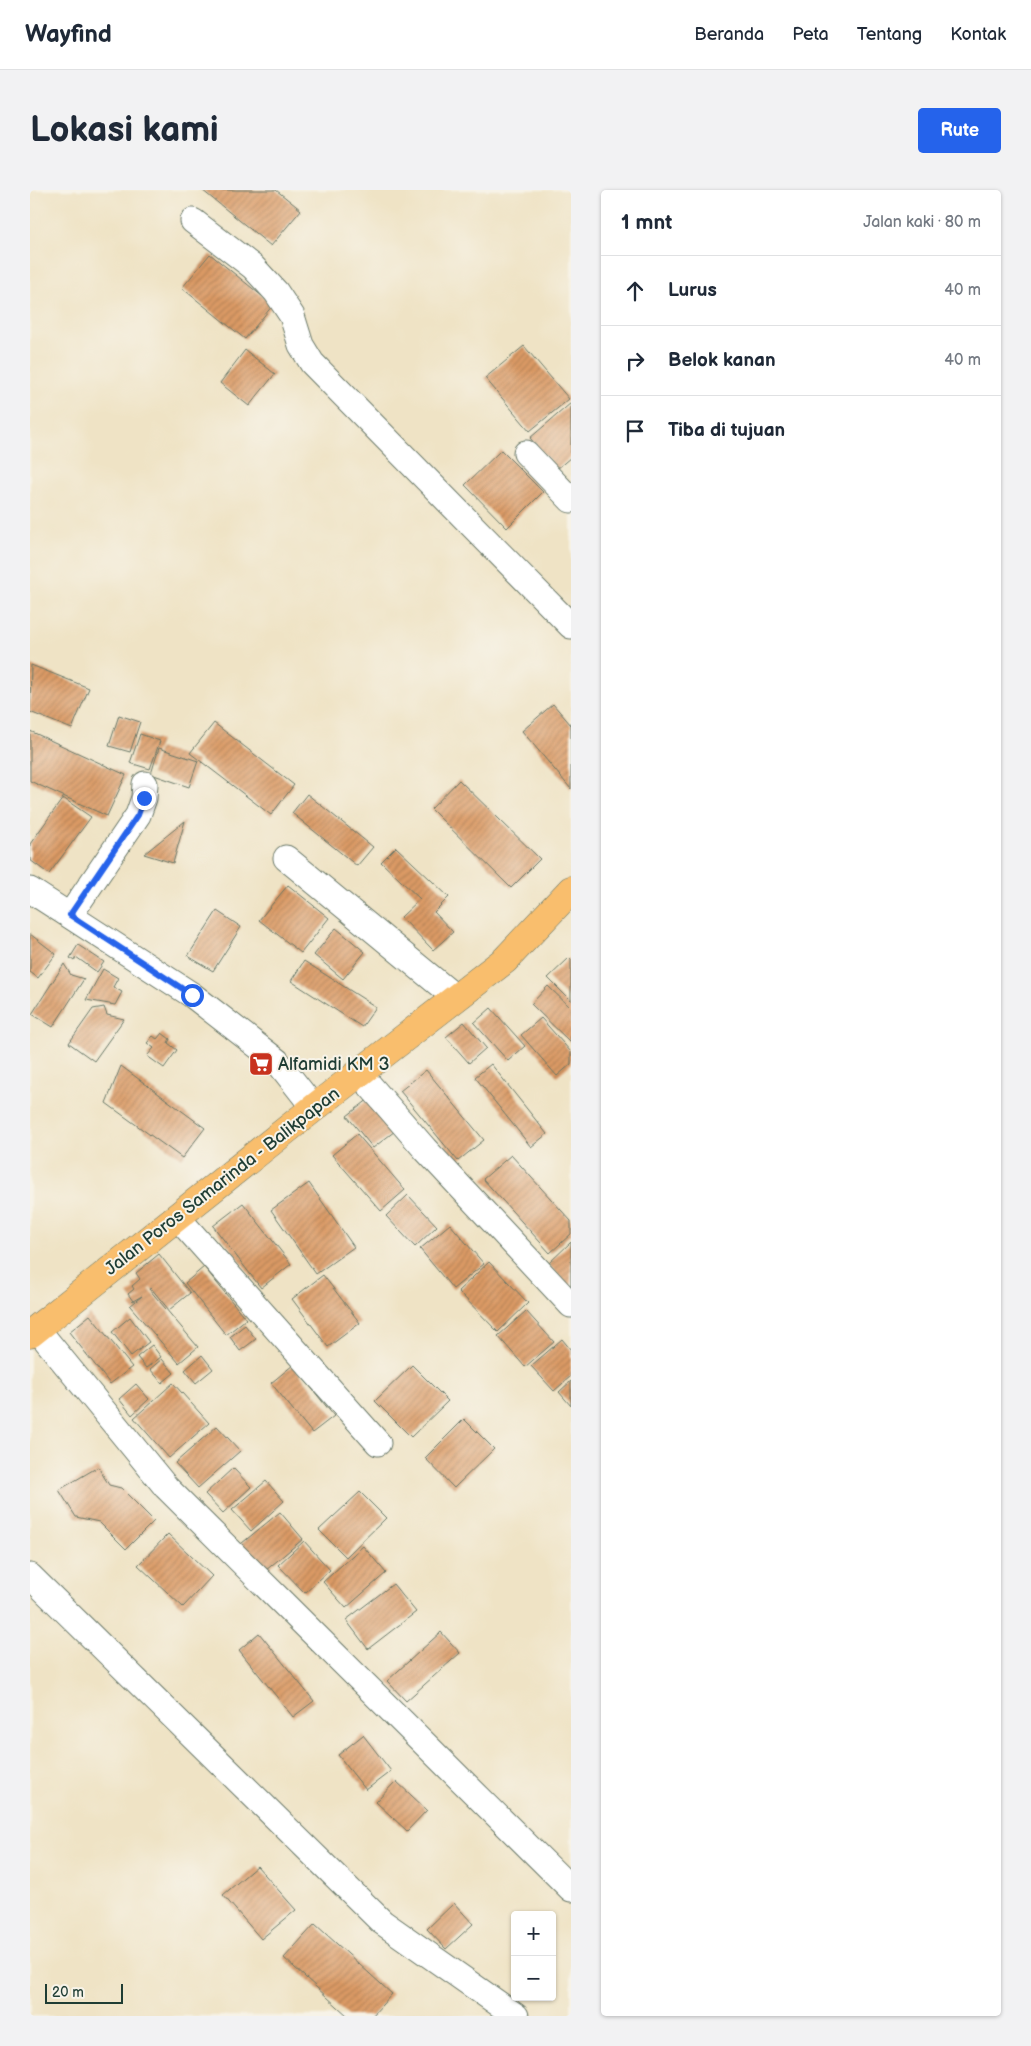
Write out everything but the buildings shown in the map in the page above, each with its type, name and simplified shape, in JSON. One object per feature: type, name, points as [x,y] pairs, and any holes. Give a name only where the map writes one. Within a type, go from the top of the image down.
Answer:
[{"type":"highway","name":"Jalan Poros Samarinda - Balikpapan","points":[[33,1332],[314,1108],[505,960],[571,890]]},
{"type":"street","points":[[193,221],[252,267],[276,292],[292,316],[301,345],[312,363],[571,626]]},
{"type":"street","points":[[526,453],[571,500]]},
{"type":"street","points":[[70,915],[138,815],[144,798],[145,784]]},
{"type":"street","points":[[286,858],[456,998]]},
{"type":"street","points":[[30,890],[192,995],[277,1061],[314,1108]]},
{"type":"street","points":[[359,1073],[425,1149],[571,1305]]},
{"type":"street","points":[[177,1217],[378,1443]]},
{"type":"street","points":[[33,1332],[166,1486],[571,1889]]},
{"type":"street","points":[[30,1576],[382,1922],[516,2016]]},
{"type":"place","name":"Alfamidi KM 3","points":[[261,1064]]},
{"type":"route","points":[[144,798],[138,815],[70,915],[192,995]]}]
